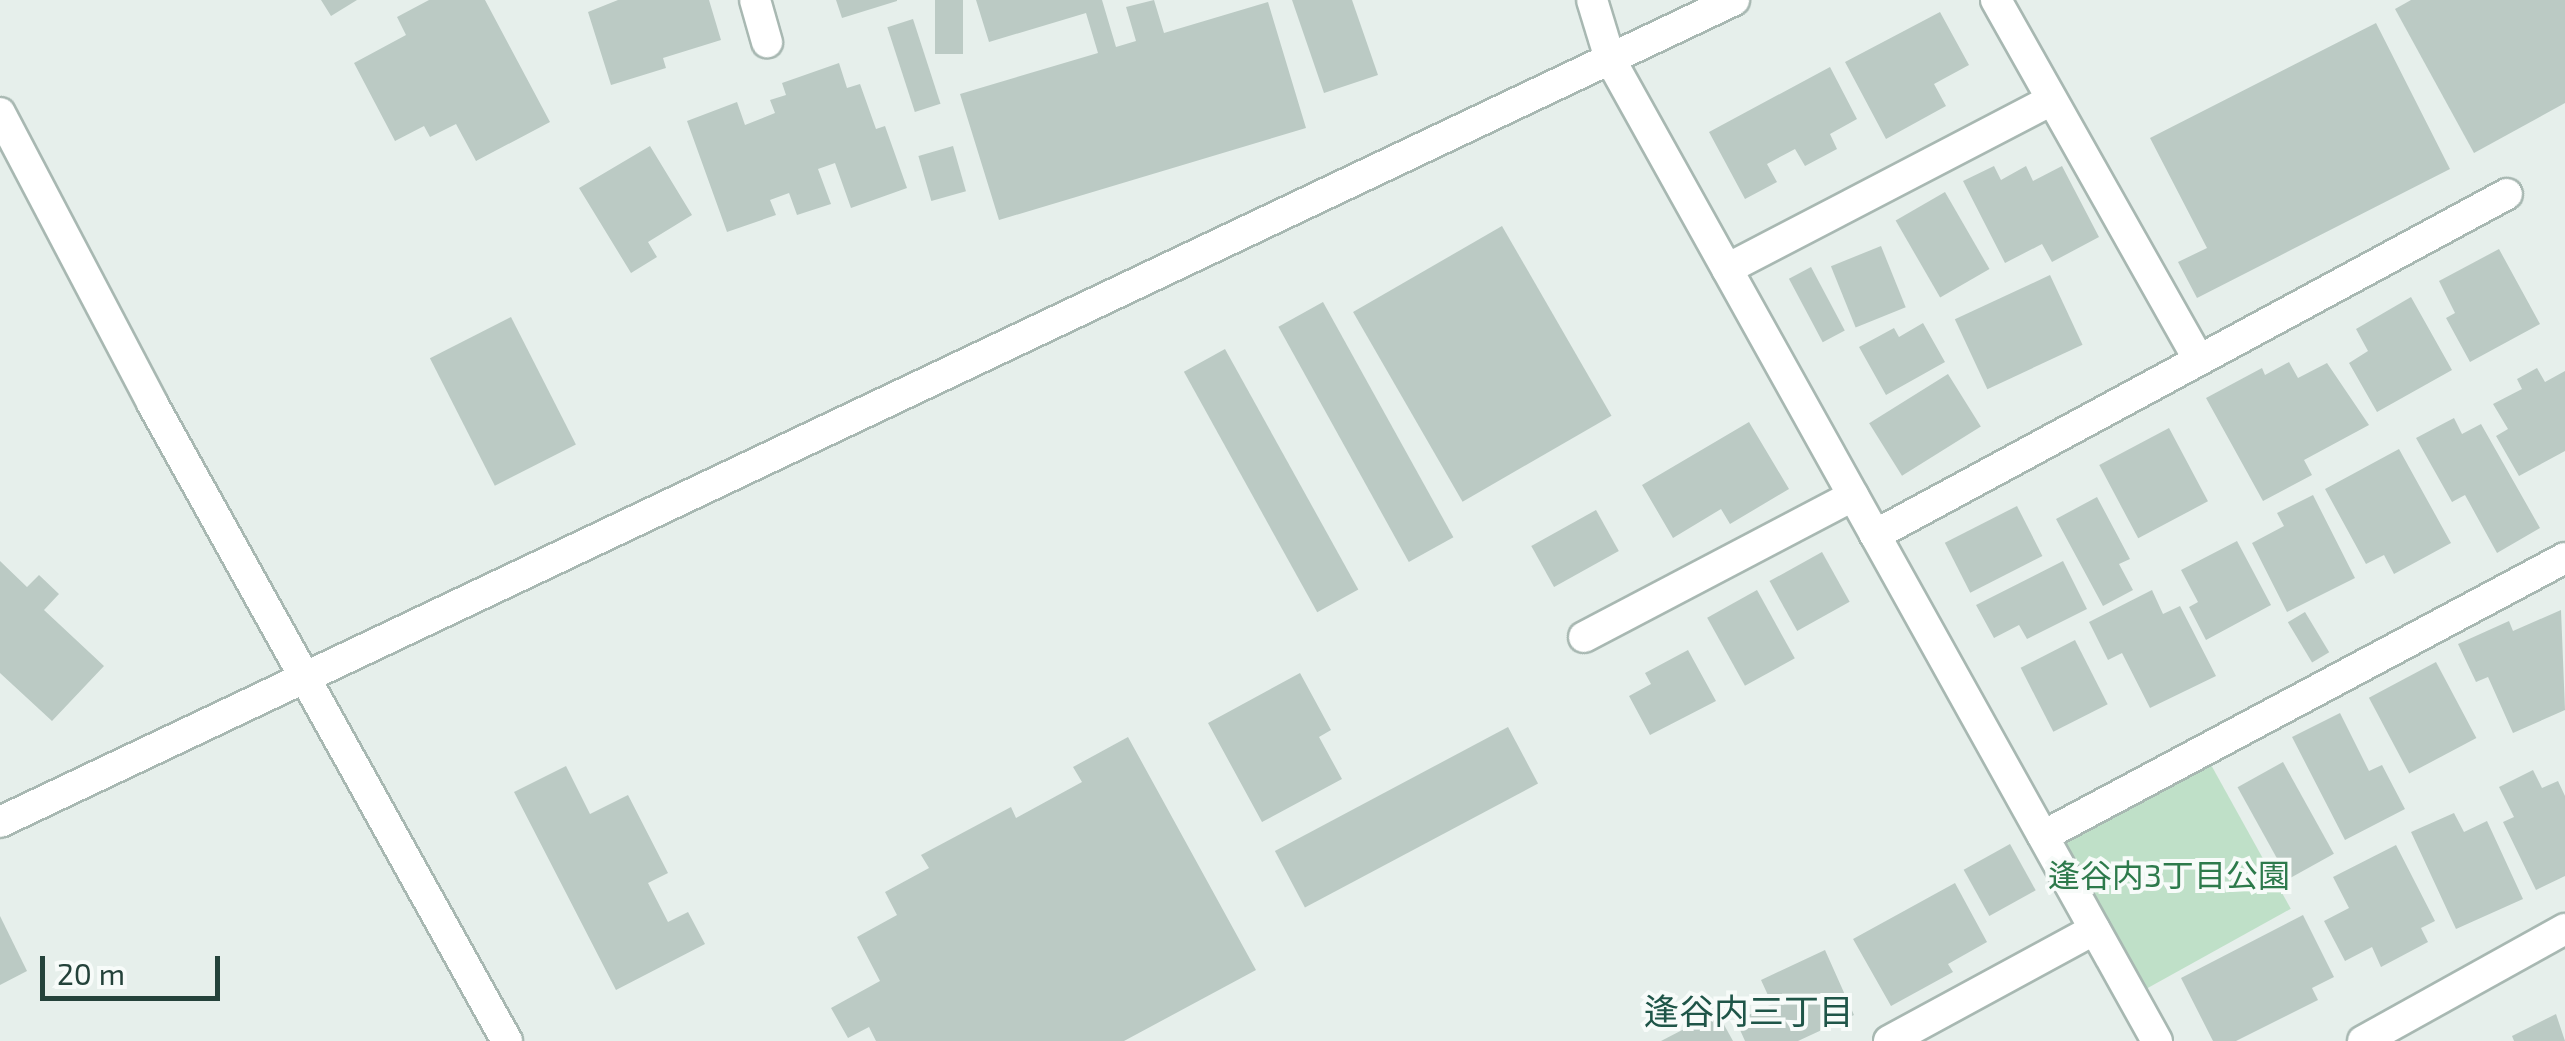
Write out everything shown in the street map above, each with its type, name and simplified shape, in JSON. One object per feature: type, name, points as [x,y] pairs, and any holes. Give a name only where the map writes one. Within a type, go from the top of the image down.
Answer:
[{"type":"street","points":[[754,0],[767,42]]},
{"type":"street","points":[[1592,0],[1610,59],[2157,1041]]},
{"type":"street","points":[[0,822],[1734,0]]},
{"type":"street","points":[[1996,0],[2196,357]]},
{"type":"street","points":[[1727,269],[2050,102]]},
{"type":"street","points":[[0,114],[508,1041]]},
{"type":"street","points":[[1875,534],[2196,357],[2507,194]]},
{"type":"street","points":[[1584,637],[1854,496]]},
{"type":"street","points":[[2043,836],[2565,558]]},
{"type":"street","points":[[2364,1041],[2565,929]]},
{"type":"street","points":[[1888,1041],[2095,930]]},
{"type":"green space","name":"逢谷内3丁目公園","points":[[2205,754],[2291,909],[2135,995],[2049,840]]},
{"type":"building","points":[[321,0],[357,0],[331,16]]},
{"type":"building","points":[[429,0],[485,0],[550,122],[476,161],[456,124],[430,137],[424,126],[395,141],[354,63],[406,35],[397,17]]},
{"type":"building","points":[[618,0],[709,0],[721,40],[663,58],[666,68],[611,85],[588,12]]},
{"type":"building","points":[[836,0],[897,0],[897,1],[842,18]]},
{"type":"building","points":[[935,0],[963,0],[963,54],[935,54]]},
{"type":"building","points":[[976,0],[1102,0],[1116,47],[1136,41],[1126,7],[1154,0],[1164,33],[1268,2],[1306,128],[999,220],[960,94],[1098,53],[1086,13],[989,42]]},
{"type":"building","points":[[1292,0],[1352,0],[1378,75],[1324,93]]},
{"type":"building","points":[[2411,0],[2565,0],[2565,103],[2474,153],[2395,9]]},
{"type":"building","points":[[1940,12],[1969,65],[1934,84],[1946,106],[1886,139],[1845,62]]},
{"type":"building","points":[[913,19],[941,104],[915,112],[887,27]]},
{"type":"building","points":[[2376,23],[2450,169],[2197,298],[2178,262],[2207,248],[2150,138]]},
{"type":"building","points":[[839,63],[847,88],[860,84],[876,129],[885,126],[907,188],[851,208],[835,163],[818,169],[831,204],[797,215],[789,193],[770,200],[776,215],[727,232],[687,121],[737,102],[745,125],[775,113],[770,100],[786,95],[782,83]]},
{"type":"building","points":[[1830,67],[1857,119],[1830,134],[1837,149],[1805,166],[1795,149],[1767,164],[1777,182],[1745,199],[1709,132]]},
{"type":"building","points":[[650,146],[692,215],[648,242],[657,257],[631,273],[579,188]]},
{"type":"building","points":[[953,146],[966,191],[931,201],[918,156]]},
{"type":"building","points":[[1994,166],[2001,180],[2026,166],[2033,181],[2062,166],[2099,237],[2052,262],[2042,244],[2005,263],[1963,181]]},
{"type":"building","points":[[1945,192],[1990,269],[1940,298],[1896,220]]},
{"type":"building","points":[[1502,226],[1612,416],[1463,502],[1353,312]]},
{"type":"building","points":[[1881,246],[1906,307],[1856,327],[1831,266]]},
{"type":"building","points":[[2499,249],[2540,324],[2470,362],[2446,318],[2455,313],[2439,281]]},
{"type":"building","points":[[1811,267],[1845,331],[1823,342],[1789,279]]},
{"type":"building","points":[[2050,275],[2083,345],[1987,389],[1955,319]]},
{"type":"building","points":[[2411,297],[2452,370],[2377,412],[2349,363],[2368,351],[2356,329]]},
{"type":"building","points":[[1323,302],[1453,537],[1409,562],[1278,327]]},
{"type":"building","points":[[511,317],[576,444],[495,486],[430,358]]},
{"type":"building","points":[[1923,323],[1945,362],[1886,395],[1859,347],[1894,328],[1899,337]]},
{"type":"building","points":[[1225,349],[1358,590],[1317,612],[1184,372]]},
{"type":"building","points":[[2289,362],[2298,378],[2327,363],[2369,425],[2304,460],[2312,475],[2263,501],[2206,398],[2262,368],[2265,375]]},
{"type":"building","points":[[2537,368],[2545,382],[2565,371],[2565,451],[2519,476],[2496,436],[2508,429],[2493,404],[2522,389],[2517,379]]},
{"type":"building","points":[[1948,374],[1981,427],[1902,476],[1869,423]]},
{"type":"building","points":[[2454,418],[2462,434],[2481,424],[2540,528],[2497,553],[2465,495],[2452,502],[2416,438]]},
{"type":"building","points":[[1749,422],[1789,489],[1730,524],[1721,509],[1673,538],[1642,485]]},
{"type":"building","points":[[2169,428],[2208,501],[2138,538],[2099,465]]},
{"type":"building","points":[[2399,449],[2451,543],[2394,574],[2384,555],[2366,564],[2325,489]]},
{"type":"building","points":[[2313,495],[2355,578],[2287,612],[2252,543],[2284,526],[2277,513]]},
{"type":"building","points":[[2097,497],[2130,559],[2119,564],[2133,590],[2103,606],[2056,519]]},
{"type":"building","points":[[2017,506],[2042,556],[1970,593],[1945,543]]},
{"type":"building","points":[[1596,510],[1619,551],[1554,587],[1531,546]]},
{"type":"building","points":[[2237,541],[2271,605],[2206,640],[2189,607],[2198,602],[2181,570]]},
{"type":"building","points":[[1822,552],[1850,602],[1797,631],[1770,581]]},
{"type":"building","points":[[0,561],[27,587],[39,575],[59,594],[44,610],[104,666],[52,721],[0,673]]},
{"type":"building","points":[[2063,561],[2087,609],[2027,639],[2019,625],[1994,638],[1976,605]]},
{"type":"building","points":[[1757,590],[1795,658],[1745,686],[1707,618]]},
{"type":"building","points":[[2152,590],[2163,614],[2180,606],[2216,676],[2150,708],[2122,653],[2108,660],[2089,622]]},
{"type":"building","points":[[2561,610],[2565,710],[2513,733],[2488,677],[2476,682],[2458,644],[2509,621],[2513,631]]},
{"type":"building","points":[[2305,612],[2329,652],[2312,663],[2288,622]]},
{"type":"building","points":[[2075,640],[2108,704],[2053,732],[2021,668]]},
{"type":"building","points":[[1688,650],[1716,701],[1650,735],[1629,696],[1651,684],[1645,673]]},
{"type":"building","points":[[2436,662],[2476,738],[2409,774],[2369,698]]},
{"type":"building","points":[[1300,673],[1331,730],[1319,737],[1342,779],[1262,822],[1208,723]]},
{"type":"building","points":[[2340,713],[2369,771],[2382,765],[2405,809],[2345,840],[2292,737]]},
{"type":"building","points":[[1508,727],[1538,784],[1305,907],[1275,851]]},
{"type":"building","points":[[1128,737],[1256,970],[1124,1041],[876,1041],[869,1027],[848,1038],[831,1008],[880,981],[857,937],[897,915],[885,892],[929,868],[921,855],[1011,807],[1016,818],[1082,782],[1073,767]]},
{"type":"building","points":[[2283,762],[2334,854],[2288,879],[2238,787]]},
{"type":"building","points":[[566,766],[590,814],[628,795],[668,873],[648,883],[668,922],[688,912],[705,944],[616,990],[514,792]]},
{"type":"building","points":[[2533,770],[2542,788],[2558,781],[2565,796],[2565,876],[2536,890],[2503,822],[2514,817],[2499,787]]},
{"type":"building","points":[[2454,813],[2464,832],[2487,821],[2523,899],[2456,929],[2411,832]]},
{"type":"building","points":[[2010,844],[2036,890],[1989,916],[1964,870]]},
{"type":"building","points":[[2396,845],[2435,921],[2421,928],[2428,942],[2381,967],[2372,947],[2345,961],[2324,921],[2349,908],[2333,877]]},
{"type":"building","points":[[1955,883],[1987,942],[1948,964],[1953,972],[1891,1006],[1853,939]]},
{"type":"building","points":[[2303,915],[2334,977],[2312,988],[2318,1000],[2236,1041],[2213,1041],[2181,978]]},
{"type":"building","points":[[0,916],[27,971],[0,985]]},
{"type":"building","points":[[1825,950],[1854,1015],[1798,1041],[1745,1041],[1736,1021],[1772,1004],[1761,980]]},
{"type":"building","points":[[1717,1012],[1733,1041],[1661,1041]]},
{"type":"building","points":[[2556,1014],[2565,1041],[2514,1041],[2512,1036]]},
{"type":"district","name":"逢谷内三丁目","points":[[1749,1010]]}]
